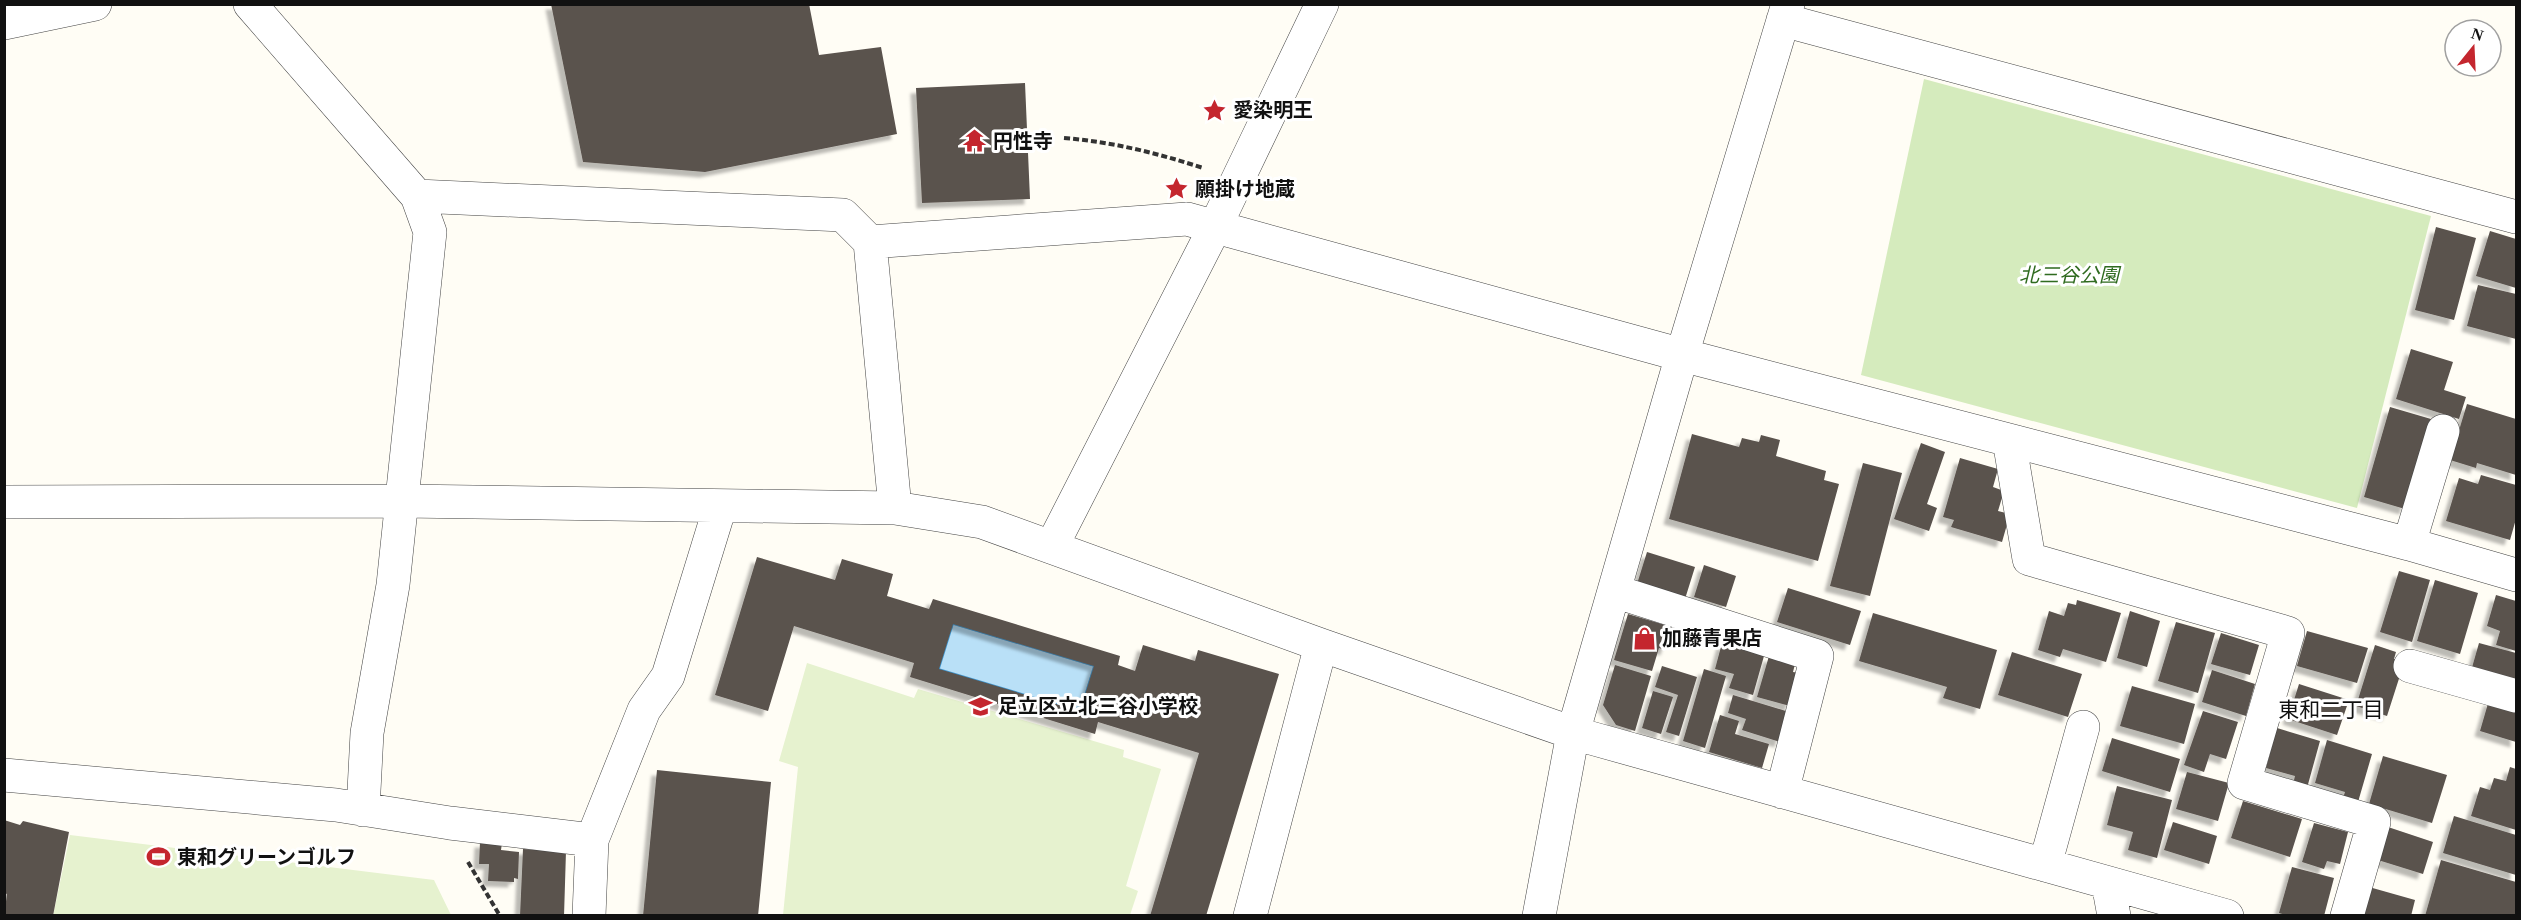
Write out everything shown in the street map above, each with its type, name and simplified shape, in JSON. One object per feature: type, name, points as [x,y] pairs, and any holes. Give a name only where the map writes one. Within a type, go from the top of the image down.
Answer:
[{"type":"street","points":[[4,23],[95,4]]},
{"type":"street","points":[[250,4],[417,196],[430,232],[393,585],[367,733],[363,810]]},
{"type":"street","points":[[1052,546],[1238,180],[1322,4]]},
{"type":"street","points":[[1539,915],[1573,733],[1682,355],[1785,13],[2517,217]]},
{"type":"street","points":[[417,196],[843,216],[870,242],[895,508]]},
{"type":"street","points":[[870,242],[1187,219],[1682,355],[2409,544],[2517,575]]},
{"type":"street","points":[[2409,544],[2443,431]]},
{"type":"street","points":[[2009,440],[2029,559],[2288,633],[2244,783],[2374,822],[2347,915]]},
{"type":"street","points":[[4,502],[403,501],[895,508],[982,522],[1321,645],[1573,733],[2227,915]]},
{"type":"street","points":[[589,915],[592,840],[644,710],[668,676],[720,507]]},
{"type":"street","points":[[1614,591],[1817,656],[1782,792]]},
{"type":"street","points":[[1250,915],[1321,645]]},
{"type":"street","points":[[2410,666],[2517,696]]},
{"type":"street","points":[[2045,865],[2083,727]]},
{"type":"street","points":[[4,776],[336,805],[450,823],[592,840]]},
{"type":"street","points":[[2108,883],[2114,915]]},
{"type":"path","points":[[1064,138],[1104,141],[1153,152],[1238,180]]},
{"type":"path","points":[[450,823],[457,842],[500,915]]},
{"type":"green space","name":"北三谷公園","points":[[1924,79],[2431,216],[2357,508],[1861,375]]},
{"type":"green space","points":[[807,663],[914,698],[918,689],[1124,750],[1123,757],[1161,769],[1126,886],[1138,891],[1130,915],[783,915],[798,767],[779,761]]},
{"type":"green space","name":"東和グリーンゴルフ","points":[[70,835],[434,880],[451,915],[53,916]]},
{"type":"water","points":[[953,624],[1094,666],[1080,711],[939,669]]},
{"type":"building","points":[[551,4],[809,4],[819,55],[881,47],[897,134],[705,172],[583,162]]},
{"type":"building","points":[[1025,83],[1030,199],[922,203],[916,88]]},
{"type":"building","points":[[2436,227],[2476,238],[2454,320],[2415,310]]},
{"type":"building","points":[[2490,231],[2516,239],[2516,288],[2476,276]]},
{"type":"building","points":[[2478,285],[2516,294],[2516,339],[2467,326]]},
{"type":"building","points":[[2411,349],[2453,362],[2444,390],[2466,397],[2459,419],[2396,399]]},
{"type":"building","points":[[2467,404],[2516,419],[2516,475],[2477,463],[2476,468],[2450,460]]},
{"type":"building","points":[[2390,407],[2431,419],[2405,509],[2364,497]]},
{"type":"building","points":[[1692,434],[1739,447],[1742,438],[1759,442],[1761,435],[1780,440],[1776,456],[1826,471],[1824,480],[1839,484],[1818,561],[1669,519]]},
{"type":"building","points":[[1921,443],[1945,452],[1927,504],[1937,508],[1929,531],[1894,519]]},
{"type":"building","points":[[1960,458],[1998,469],[1993,487],[2004,491],[1998,511],[2010,514],[2002,542],[1951,527],[1954,520],[1943,517]]},
{"type":"building","points":[[1863,463],[1902,473],[1870,596],[1830,586]]},
{"type":"building","points":[[2481,475],[2516,485],[2516,519],[2510,540],[2446,521],[2459,478],[2478,484]]},
{"type":"building","points":[[1647,552],[1695,567],[1685,599],[1637,584]]},
{"type":"building","points":[[757,557],[835,580],[842,559],[893,574],[887,596],[929,609],[933,599],[1120,656],[1118,665],[1135,671],[1143,645],[1195,661],[1198,650],[1279,674],[1206,916],[1150,916],[1199,753],[1098,722],[1095,734],[910,677],[914,663],[794,626],[768,711],[715,695]],"holes":[[[953,624],[1094,666],[1080,711],[939,669]]]},
{"type":"building","points":[[1704,565],[1736,576],[1726,607],[1694,597]]},
{"type":"building","points":[[2399,571],[2430,580],[2412,642],[2380,632]]},
{"type":"building","points":[[2435,580],[2478,593],[2460,654],[2417,641]]},
{"type":"building","points":[[1788,588],[1861,611],[1850,645],[1777,622]]},
{"type":"building","points":[[2496,595],[2516,601],[2516,651],[2496,645],[2500,631],[2487,626]]},
{"type":"building","points":[[2077,600],[2121,613],[2106,662],[2063,649],[2060,657],[2038,650],[2049,611],[2064,616],[2068,603],[2076,605]]},
{"type":"building","points":[[2130,611],[2160,621],[2147,667],[2117,658]]},
{"type":"building","points":[[1873,613],[1997,650],[1980,709],[1943,698],[1947,687],[1859,661]]},
{"type":"building","points":[[1628,614],[1672,627],[1666,650],[1659,648],[1652,671],[1614,660]]},
{"type":"building","points":[[2176,622],[2215,633],[2198,693],[2158,681]]},
{"type":"building","points":[[2307,631],[2368,648],[2357,683],[2297,666]]},
{"type":"building","points":[[2221,633],[2259,645],[2250,675],[2211,664]]},
{"type":"building","points":[[1722,643],[1764,656],[1753,695],[1729,688],[1734,674],[1715,669]]},
{"type":"building","points":[[2479,643],[2516,653],[2516,684],[2471,671]]},
{"type":"building","points":[[2375,645],[2396,652],[2394,659],[2404,663],[2387,716],[2356,706]]},
{"type":"building","points":[[2012,652],[2082,674],[2068,717],[1998,695]]},
{"type":"building","points":[[1769,656],[1795,664],[1793,672],[1800,673],[1790,706],[1757,697]]},
{"type":"building","points":[[1615,665],[1651,676],[1635,731],[1616,725],[1603,705]]},
{"type":"building","points":[[1662,666],[1697,677],[1679,736],[1666,732],[1678,695],[1655,687]]},
{"type":"building","points":[[1704,669],[1726,676],[1705,748],[1683,741]]},
{"type":"building","points":[[2212,670],[2255,684],[2246,716],[2202,702]]},
{"type":"building","points":[[2299,684],[2349,700],[2337,735],[2288,719]]},
{"type":"building","points":[[2132,686],[2195,704],[2184,744],[2120,726]]},
{"type":"building","points":[[1653,691],[1673,697],[1661,734],[1642,728]]},
{"type":"building","points":[[1733,695],[1789,712],[1780,742],[1742,730],[1746,719],[1728,713]]},
{"type":"building","points":[[2489,700],[2516,708],[2516,742],[2480,731]]},
{"type":"building","points":[[2203,711],[2238,722],[2226,759],[2210,754],[2204,772],[2184,765]]},
{"type":"building","points":[[1720,715],[1739,721],[1735,734],[1769,744],[1762,768],[1709,752]]},
{"type":"building","points":[[2277,728],[2320,741],[2307,788],[2293,784],[2295,776],[2266,768]]},
{"type":"building","points":[[2112,738],[2180,759],[2170,792],[2102,771]]},
{"type":"building","points":[[2327,740],[2372,754],[2358,802],[2343,798],[2345,792],[2315,783]]},
{"type":"building","points":[[2383,756],[2447,775],[2432,823],[2369,804]]},
{"type":"building","points":[[2510,767],[2516,769],[2516,830],[2471,816],[2480,787],[2490,790],[2494,778],[2506,781]]},
{"type":"building","points":[[657,770],[771,782],[758,916],[643,916]]},
{"type":"building","points":[[2187,772],[2229,783],[2218,821],[2176,809]]},
{"type":"building","points":[[2117,786],[2172,800],[2157,858],[2128,850],[2133,832],[2107,825]]},
{"type":"building","points":[[2243,801],[2302,819],[2290,857],[2231,838]]},
{"type":"building","points":[[2454,816],[2516,835],[2516,875],[2443,853]]},
{"type":"building","points":[[4,820],[20,825],[23,821],[69,832],[53,916],[4,916],[7,894],[4,893]]},
{"type":"building","points":[[2173,822],[2217,836],[2209,864],[2164,850]]},
{"type":"building","points":[[2314,823],[2348,832],[2340,864],[2327,861],[2324,869],[2302,862]]},
{"type":"building","points":[[2388,827],[2433,842],[2423,874],[2378,860]]},
{"type":"building","points":[[480,842],[502,843],[501,850],[519,852],[518,879],[514,878],[514,882],[488,881],[489,864],[479,864]]},
{"type":"building","points":[[523,849],[566,851],[564,916],[520,916]]},
{"type":"building","points":[[2441,860],[2516,882],[2516,916],[2425,916]]},
{"type":"building","points":[[2292,867],[2334,878],[2324,916],[2289,916],[2279,913]]},
{"type":"building","points":[[2369,887],[2415,900],[2411,916],[2360,916]]},
{"type":"place","name":"愛染明王","points":[[1215,110]]},
{"type":"place","name":"円性寺","points":[[975,141]]},
{"type":"place","name":"願掛け地蔵","points":[[1177,189]]},
{"type":"place","name":"加藤青果店","points":[[1644,638]]},
{"type":"place","name":"足立区立北三谷小学校","points":[[980,706]]},
{"type":"place","name":"東和グリーンゴルフ","points":[[159,857]]},
{"type":"district","name":"東和二丁目","points":[[2331,710]]}]
